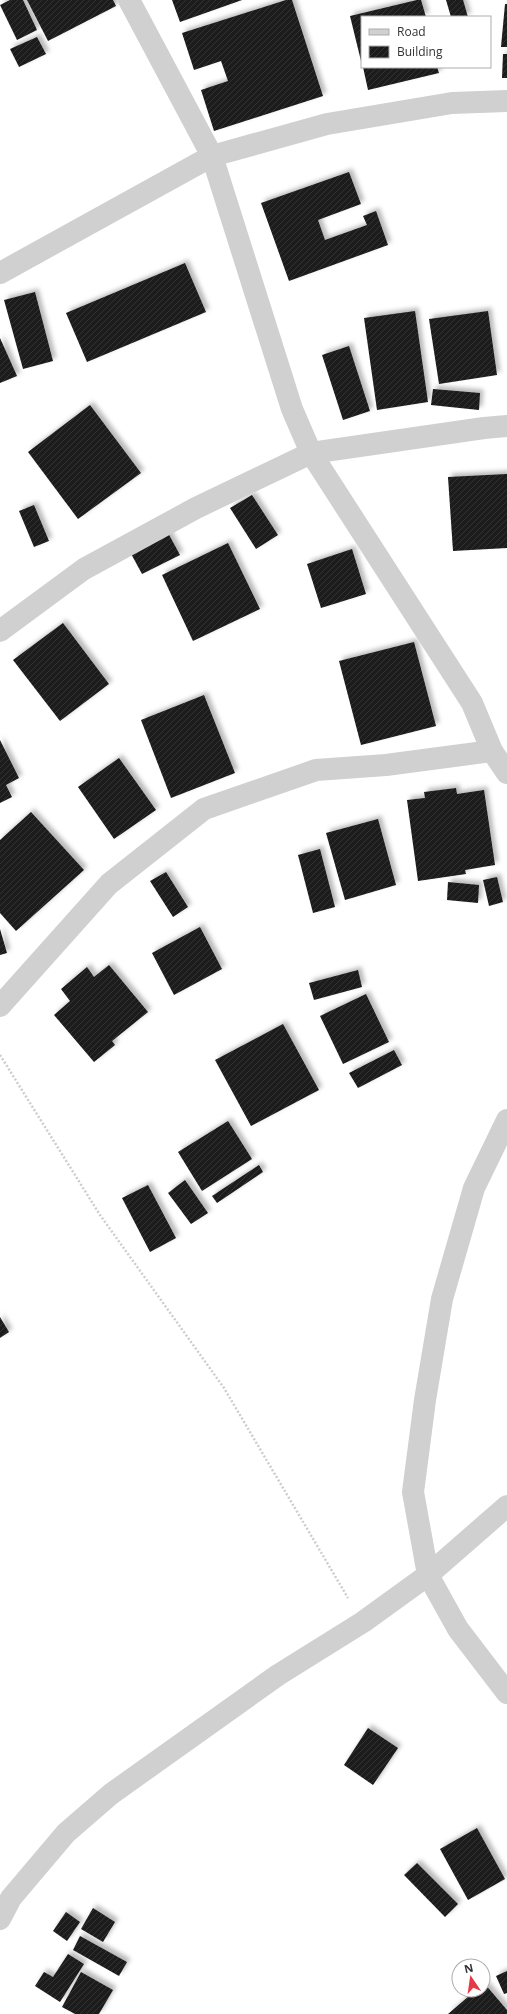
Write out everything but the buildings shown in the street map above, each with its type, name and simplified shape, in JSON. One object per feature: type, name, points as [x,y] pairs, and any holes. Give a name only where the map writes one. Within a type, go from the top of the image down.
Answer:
[{"type":"street","points":[[129,0],[212,156],[292,409],[311,453],[472,703],[492,750],[507,774]]},
{"type":"street","points":[[0,273],[212,156],[327,124],[452,103],[507,100]]},
{"type":"street","points":[[0,631],[84,569],[196,508],[311,453],[507,426]]},
{"type":"street","points":[[0,1006],[109,884],[204,809],[316,770],[386,765],[492,750]]},
{"type":"street","points":[[507,1120],[474,1188],[441,1307],[425,1400],[413,1492],[428,1574],[458,1629],[507,1693]]},
{"type":"street","points":[[0,1919],[12,1898],[66,1832],[111,1794],[278,1675],[363,1622],[428,1574],[507,1506]]},
{"type":"path","points":[[0,1055],[100,1215],[224,1388],[363,1622]]}]
